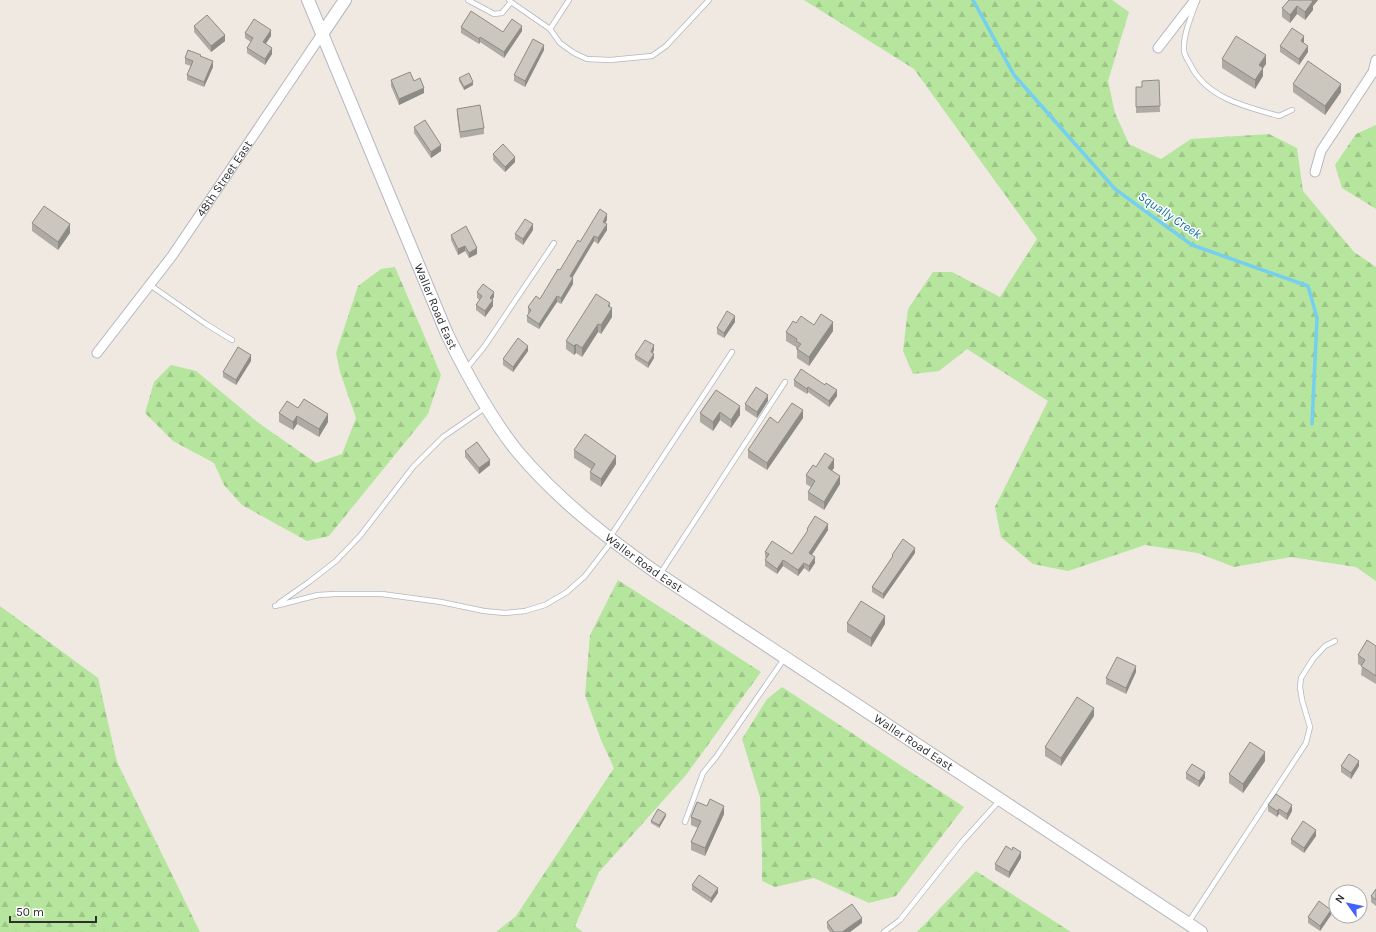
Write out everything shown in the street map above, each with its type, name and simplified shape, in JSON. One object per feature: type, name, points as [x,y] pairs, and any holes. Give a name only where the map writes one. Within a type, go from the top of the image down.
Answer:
[{"type":"street","name":"Waller Road East","points":[[308,0],[447,334],[486,407],[518,452],[548,484],[611,540],[660,574],[1201,932]]},
{"type":"street","name":"48th Street East","points":[[97,353],[150,285],[203,212],[345,0]]},
{"type":"street","points":[[1158,48],[1197,0]]},
{"type":"street","points":[[1315,172],[1321,151],[1373,72],[1376,60]]},
{"type":"lane","points":[[468,0],[494,14],[502,13],[510,1],[550,29],[560,43],[574,53],[587,58],[610,60],[652,56],[666,46],[709,0]]},
{"type":"lane","points":[[550,29],[569,0]]},
{"type":"lane","points":[[1197,0],[1188,25],[1184,51],[1193,70],[1207,88],[1231,101],[1280,116],[1292,110]]},
{"type":"lane","points":[[465,370],[484,347],[554,243]]},
{"type":"lane","points":[[150,285],[232,340]]},
{"type":"lane","points":[[486,407],[443,437],[413,467],[360,536],[336,561],[275,606],[318,596],[335,594],[382,594],[440,602],[484,611],[505,613],[525,611],[544,605],[567,592],[585,576],[611,540],[732,352]]},
{"type":"lane","points":[[660,574],[785,382]]},
{"type":"lane","points":[[1188,923],[1306,743],[1310,727],[1302,700],[1300,687],[1301,678],[1312,659],[1324,646],[1335,641]]},
{"type":"lane","points":[[685,822],[703,773],[785,658]]},
{"type":"lane","points":[[884,932],[900,920],[962,842],[1000,800]]},
{"type":"green space","points":[[804,0],[1112,0],[1129,12],[1108,81],[1115,113],[1129,144],[1161,159],[1191,139],[1269,134],[1297,148],[1303,191],[1354,252],[1376,267],[1376,581],[1356,567],[1291,557],[1234,567],[1198,553],[1145,545],[1068,571],[1033,564],[1001,537],[995,507],[1048,401],[967,349],[939,371],[913,374],[903,351],[908,309],[933,272],[952,272],[1000,297],[1037,239],[914,69]]},
{"type":"green space","points":[[1376,125],[1376,209],[1342,188],[1335,165],[1356,134]]},
{"type":"green space","points":[[395,267],[441,375],[428,414],[329,536],[307,541],[242,505],[224,485],[214,463],[173,441],[145,413],[154,382],[171,365],[196,371],[260,424],[316,463],[342,454],[356,418],[340,372],[336,353],[358,286],[381,269]]},
{"type":"green space","points":[[618,580],[761,672],[686,775],[599,872],[575,926],[583,932],[496,932],[516,916],[614,768],[601,740],[585,695],[590,635]]},
{"type":"green space","points":[[0,606],[98,678],[117,762],[200,932],[0,932]]},
{"type":"green space","points":[[782,687],[964,807],[896,896],[869,903],[814,878],[775,887],[762,881],[760,797],[742,739],[767,699]]},
{"type":"green space","points":[[976,871],[1071,932],[917,932]]},
{"type":"building","points":[[1289,0],[1313,1],[1305,12],[1297,6],[1290,15],[1282,8]]},
{"type":"building","points":[[471,11],[503,32],[512,19],[522,26],[504,52],[480,37],[479,39],[461,27]]},
{"type":"building","points":[[207,15],[225,35],[211,46],[194,26]]},
{"type":"building","points":[[254,19],[271,30],[263,42],[272,48],[265,59],[247,48],[253,38],[245,33]]},
{"type":"building","points":[[1292,28],[1304,36],[1301,41],[1308,46],[1299,59],[1280,46]]},
{"type":"building","points":[[1236,36],[1266,55],[1259,65],[1263,68],[1255,80],[1222,59]]},
{"type":"building","points":[[533,39],[544,45],[525,81],[514,75]]},
{"type":"building","points":[[188,50],[213,61],[204,82],[187,75],[193,61],[185,58]]},
{"type":"building","points":[[1308,61],[1341,84],[1325,106],[1293,84]]},
{"type":"building","points":[[410,72],[414,81],[420,78],[424,88],[399,99],[391,80]]},
{"type":"building","points":[[469,73],[473,82],[464,87],[459,78]]},
{"type":"building","points":[[1159,80],[1160,106],[1136,107],[1136,87],[1142,87],[1142,81]]},
{"type":"building","points":[[480,105],[484,128],[460,132],[457,109]]},
{"type":"building","points":[[425,120],[441,145],[431,152],[414,127]]},
{"type":"building","points":[[503,144],[515,157],[505,167],[493,154]]},
{"type":"building","points":[[44,206],[70,224],[58,242],[32,223]]},
{"type":"building","points":[[600,209],[607,214],[603,222],[607,224],[598,238],[594,236],[570,276],[573,278],[561,298],[557,296],[539,324],[527,316],[531,310],[528,307],[536,296],[540,299],[578,240],[580,242]]},
{"type":"building","points":[[525,219],[533,224],[523,239],[515,234]]},
{"type":"building","points":[[466,226],[477,248],[469,253],[465,246],[458,249],[451,235]]},
{"type":"building","points":[[483,284],[494,292],[490,298],[493,300],[485,311],[476,305],[482,296],[477,292]]},
{"type":"building","points":[[596,294],[610,303],[608,306],[612,308],[601,325],[598,324],[582,348],[576,344],[574,346],[566,341]]},
{"type":"building","points":[[727,311],[735,316],[724,333],[717,328]]},
{"type":"building","points":[[821,314],[833,322],[809,357],[797,349],[801,344],[796,341],[797,339],[786,332],[793,321],[796,323],[801,316],[814,325]]},
{"type":"building","points":[[518,338],[528,346],[513,367],[503,359]]},
{"type":"building","points":[[645,340],[654,345],[651,352],[654,354],[648,363],[635,355]]},
{"type":"building","points":[[238,347],[251,355],[236,380],[223,372]]},
{"type":"building","points":[[801,369],[825,385],[826,383],[837,390],[829,401],[808,387],[807,389],[794,380]]},
{"type":"building","points":[[756,387],[768,395],[757,412],[745,404]]},
{"type":"building","points":[[716,390],[740,406],[731,420],[720,412],[713,422],[700,413]]},
{"type":"building","points":[[304,399],[328,414],[319,429],[297,416],[293,422],[279,413],[287,401],[298,408]]},
{"type":"building","points":[[792,403],[803,410],[767,463],[748,450],[770,417],[778,423]]},
{"type":"building","points":[[585,434],[616,456],[601,479],[590,472],[595,464],[574,450]]},
{"type":"building","points":[[477,442],[490,460],[479,468],[465,451]]},
{"type":"building","points":[[825,453],[834,459],[828,468],[840,476],[824,502],[808,492],[815,481],[806,475],[813,465],[816,467]]},
{"type":"building","points":[[815,516],[828,524],[809,553],[815,557],[809,566],[804,563],[798,570],[783,560],[777,569],[765,560],[769,554],[765,552],[772,541],[792,554],[808,530],[807,529]]},
{"type":"building","points":[[903,539],[915,548],[883,594],[872,587]]},
{"type":"building","points":[[861,601],[885,616],[871,638],[847,623]]},
{"type":"building","points":[[1367,640],[1376,646],[1376,676],[1361,666],[1365,660],[1358,655]]},
{"type":"building","points":[[1117,657],[1136,666],[1126,688],[1106,678]]},
{"type":"building","points":[[1077,697],[1094,708],[1061,758],[1045,747]]},
{"type":"building","points":[[1250,742],[1265,752],[1243,784],[1229,774]]},
{"type":"building","points":[[1349,754],[1359,761],[1351,773],[1341,766]]},
{"type":"building","points":[[1192,764],[1205,772],[1199,781],[1186,773]]},
{"type":"building","points":[[1276,794],[1292,805],[1287,814],[1279,809],[1277,811],[1268,805]]},
{"type":"building","points":[[710,799],[724,806],[705,848],[691,842],[701,821],[691,817],[697,802],[707,806]]},
{"type":"building","points":[[658,809],[666,814],[659,825],[651,821]]},
{"type":"building","points":[[1303,821],[1316,830],[1304,848],[1291,839]]},
{"type":"building","points":[[1006,846],[1012,850],[1013,847],[1021,852],[1009,872],[995,864]]},
{"type":"building","points":[[699,875],[718,888],[711,898],[692,885]]},
{"type":"building","points":[[1376,889],[1376,900],[1371,896]]},
{"type":"building","points":[[1319,901],[1328,908],[1328,914],[1320,926],[1308,917]]},
{"type":"building","points":[[852,904],[862,918],[842,932],[834,932],[827,922]]},
{"type":"waterway","name":"Squally Creek","points":[[973,0],[1014,75],[1115,189],[1192,245],[1308,286],[1317,318],[1312,424]]}]
